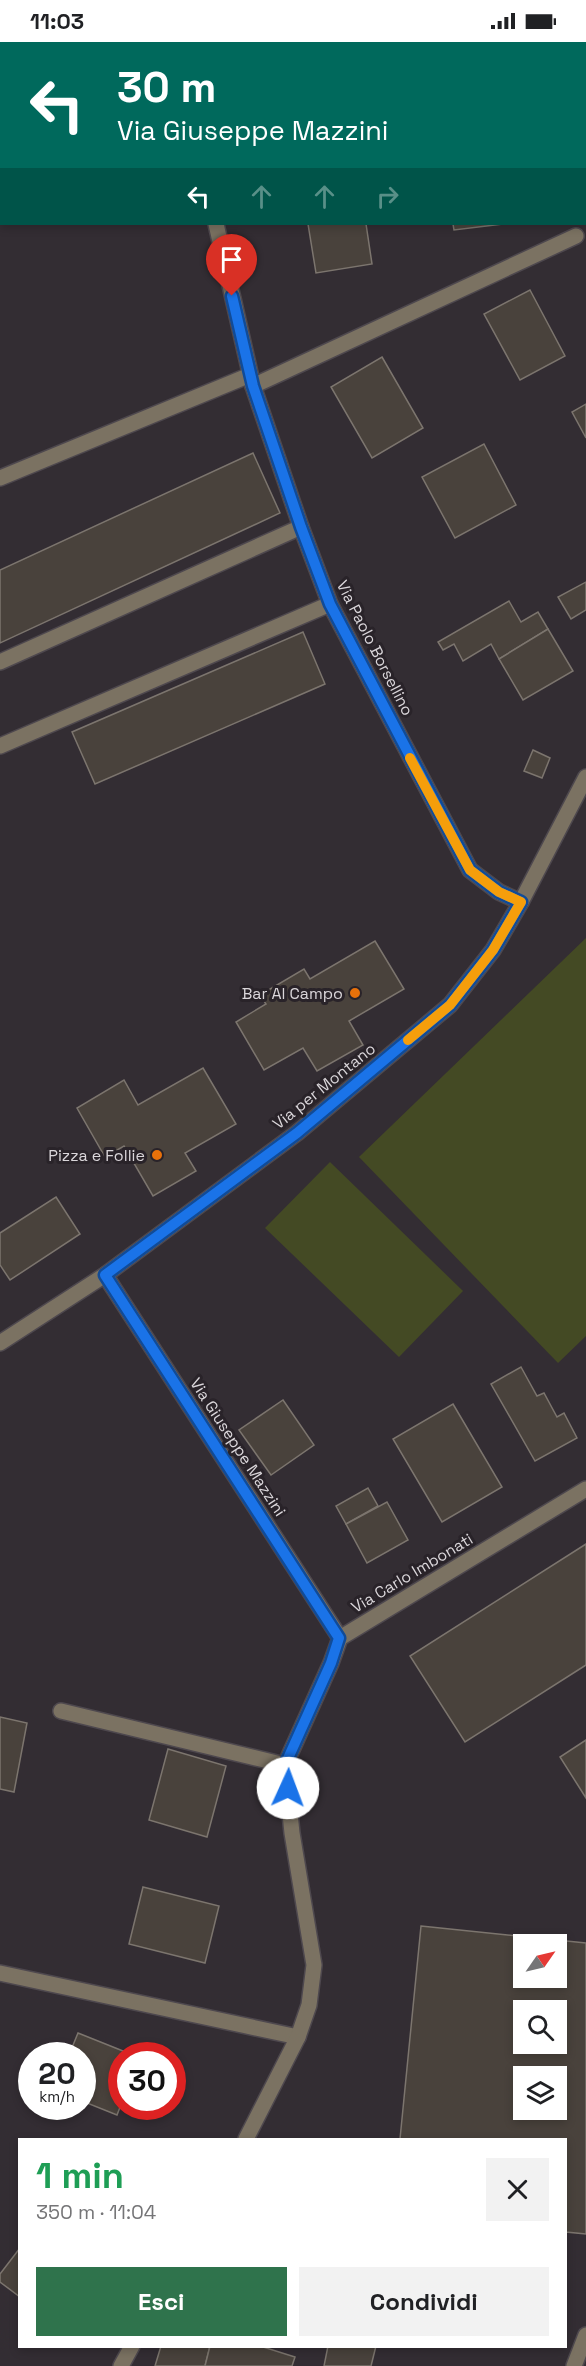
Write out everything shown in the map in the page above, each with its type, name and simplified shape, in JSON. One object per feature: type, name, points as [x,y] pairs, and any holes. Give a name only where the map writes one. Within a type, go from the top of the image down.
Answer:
[{"type":"street","name":"Via Paolo Borsellino","points":[[216,225],[251,380],[330,604],[470,870],[499,892],[521,902]]},
{"type":"street","points":[[0,478],[251,380],[576,236]]},
{"type":"street","points":[[0,662],[301,527]]},
{"type":"street","points":[[0,746],[330,604]]},
{"type":"street","name":"Via per Montano","points":[[0,1343],[105,1275],[297,1133],[450,1005],[493,950],[521,902],[586,777]]},
{"type":"street","name":"Via Giuseppe Mazzini","points":[[105,1275],[339,1638]]},
{"type":"street","name":"Via Carlo Imbonati","points":[[339,1638],[586,1489]]},
{"type":"street","points":[[247,2138],[298,2037],[309,2005],[314,1965],[292,1833],[285,1765],[331,1663],[339,1638]]},
{"type":"street","points":[[61,1711],[285,1765]]},
{"type":"street","points":[[0,1973],[298,2037]]},
{"type":"street","points":[[574,2366],[586,2335]]},
{"type":"street","points":[[121,2366],[131,2348]]},
{"type":"green space","points":[[586,938],[586,1336],[558,1363],[359,1157]]},
{"type":"green space","points":[[330,1162],[463,1291],[399,1357],[265,1228]]},
{"type":"building","points":[[308,225],[366,225],[372,264],[316,273]]},
{"type":"building","points":[[453,225],[495,225],[454,230]]},
{"type":"building","points":[[530,290],[565,356],[520,380],[484,314]]},
{"type":"building","points":[[382,357],[423,428],[372,458],[331,387]]},
{"type":"building","points":[[586,404],[586,438],[572,412]]},
{"type":"building","points":[[484,444],[516,505],[455,538],[422,477]]},
{"type":"building","points":[[253,453],[280,513],[0,643],[0,570]]},
{"type":"building","points":[[586,582],[586,610],[571,619],[558,597]]},
{"type":"building","points":[[509,601],[521,622],[538,612],[548,629],[499,659],[491,644],[463,661],[454,644],[443,650],[438,642]]},
{"type":"building","points":[[548,629],[573,671],[523,700],[499,659]]},
{"type":"building","points":[[303,632],[325,684],[95,784],[72,732]]},
{"type":"building","points":[[533,750],[550,758],[542,778],[524,771]]},
{"type":"building","points":[[375,941],[404,989],[349,1021],[363,1045],[317,1071],[303,1048],[264,1070],[236,1022],[266,1004],[260,995],[304,969],[310,979]]},
{"type":"building","points":[[203,1068],[236,1124],[185,1153],[196,1171],[153,1196],[124,1146],[105,1157],[77,1108],[124,1080],[138,1105]]},
{"type":"building","points":[[56,1197],[80,1234],[10,1280],[0,1265],[0,1233]]},
{"type":"building","points":[[521,1367],[537,1396],[544,1393],[557,1417],[564,1413],[577,1438],[535,1461],[491,1384]]},
{"type":"building","points":[[283,1400],[314,1445],[271,1475],[239,1430]]},
{"type":"building","points":[[453,1404],[502,1487],[442,1522],[393,1439]]},
{"type":"building","points":[[368,1488],[378,1506],[346,1524],[336,1506]]},
{"type":"building","points":[[387,1502],[408,1540],[367,1563],[346,1524]]},
{"type":"building","points":[[586,1544],[586,1665],[465,1742],[410,1656]]},
{"type":"building","points":[[0,1717],[27,1723],[14,1792],[0,1789]]},
{"type":"building","points":[[586,1740],[586,1798],[560,1757]]},
{"type":"building","points":[[168,1749],[226,1766],[207,1837],[149,1820]]},
{"type":"building","points":[[143,1887],[219,1906],[205,1963],[129,1944]]},
{"type":"building","points":[[421,1926],[513,1935],[513,1988],[567,1988],[567,1941],[586,1943],[586,2234],[567,2232],[567,2138],[400,2138]]},
{"type":"building","points":[[78,2033],[108,2045],[108,2111],[96,2107],[96,2042],[74,2042]]},
{"type":"building","points":[[18,2251],[18,2296],[0,2282],[0,2274]]},
{"type":"building","points":[[160,2348],[210,2348],[205,2366],[155,2366]]},
{"type":"building","points":[[210,2348],[266,2348],[295,2357],[292,2366],[205,2366]]},
{"type":"building","points":[[328,2348],[376,2348],[371,2366],[324,2366]]},
{"type":"slow traffic","points":[[408,1040],[450,1005],[493,950],[521,902],[499,892],[470,870],[410,758]]},
{"type":"place","name":"Bar Al Campo","points":[[355,993]]},
{"type":"place","name":"Pizza e Follie","points":[[157,1155]]},
{"type":"route","points":[[232,296],[253,386],[330,604],[470,870],[499,892],[521,902],[493,950],[450,1005],[297,1133],[105,1275],[339,1638],[331,1663],[285,1765],[288,1788]]}]
